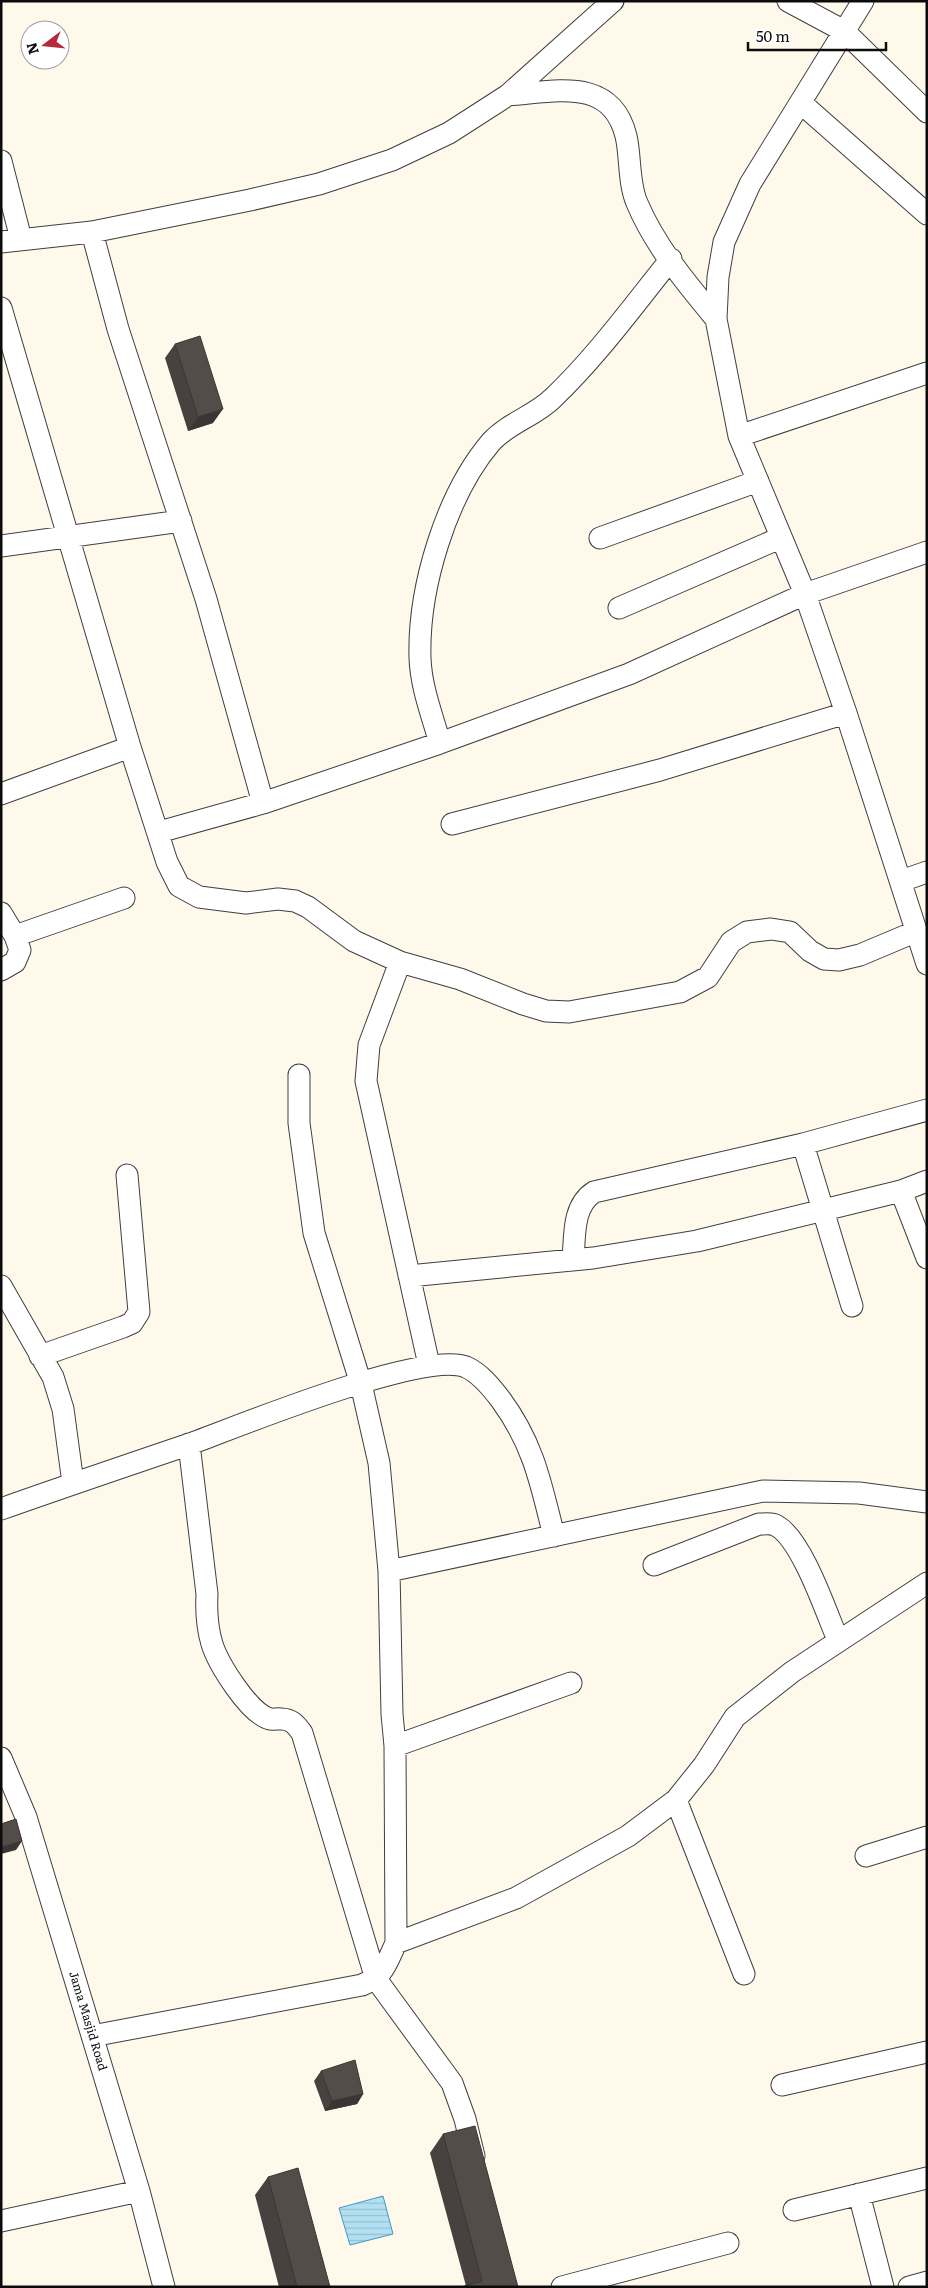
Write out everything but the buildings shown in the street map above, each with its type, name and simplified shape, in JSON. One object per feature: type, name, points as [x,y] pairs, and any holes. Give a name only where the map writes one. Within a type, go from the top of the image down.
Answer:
[{"type":"street","points":[[1,161],[11,240],[92,232],[319,184],[392,160],[449,133],[508,95],[613,1]]},
{"type":"street","points":[[788,1],[844,32],[927,112]]},
{"type":"street","points":[[863,1],[750,184],[724,242],[718,277],[716,319],[739,436],[804,594],[846,713],[927,964]]},
{"type":"street","points":[[508,95],[579,90],[604,100],[618,114],[626,136],[636,201],[649,228],[716,319]]},
{"type":"street","points":[[800,103],[927,214]]},
{"type":"street","points":[[92,232],[118,329],[181,521],[264,803]]},
{"type":"street","points":[[440,743],[423,682],[420,658],[422,603],[439,541],[464,481],[492,441],[515,423],[551,400],[589,362],[671,259]]},
{"type":"street","points":[[1,308],[130,747],[168,862],[179,886],[199,897],[246,903],[278,899],[295,901],[308,907],[354,941],[400,962],[460,979],[530,1007],[546,1011],[569,1012],[680,992],[708,977],[731,942],[747,932],[771,929],[790,932],[810,951],[824,959],[839,960],[860,955],[917,931]]},
{"type":"street","points":[[739,436],[927,372]]},
{"type":"street","points":[[600,538],[758,482]]},
{"type":"street","points":[[1,546],[70,538],[181,521]]},
{"type":"street","points":[[619,608],[780,538]]},
{"type":"street","points":[[159,832],[264,803],[440,743],[629,674],[804,594],[927,552]]},
{"type":"street","points":[[452,824],[660,770],[846,713]]},
{"type":"street","points":[[1,794],[130,747]]},
{"type":"street","points":[[901,880],[927,872]]},
{"type":"street","points":[[15,936],[124,898]]},
{"type":"street","points":[[1,913],[15,936],[20,950],[15,962],[1,970]]},
{"type":"street","points":[[400,962],[369,1044],[366,1081],[429,1365]]},
{"type":"street","points":[[92,2036],[362,1985],[376,1979],[383,1971],[396,1943],[395,1746],[392,1714],[389,1571],[379,1463],[360,1384],[314,1233],[299,1123],[299,1075]]},
{"type":"street","points":[[573,1260],[578,1212],[582,1203],[594,1192],[803,1144],[927,1110]]},
{"type":"street","points":[[803,1144],[852,1306]]},
{"type":"street","points":[[40,1356],[132,1323],[139,1312],[127,1175]]},
{"type":"street","points":[[409,1276],[573,1260],[697,1241],[901,1191],[927,1181]]},
{"type":"street","points":[[901,1191],[927,1258]]},
{"type":"street","points":[[1,1286],[53,1377],[63,1408],[73,1483]]},
{"type":"street","points":[[1,1509],[189,1444],[247,1421],[360,1384],[429,1365],[465,1367],[490,1385],[518,1423],[536,1461],[554,1536]]},
{"type":"street","points":[[189,1444],[207,1594],[206,1618],[213,1646],[230,1678],[251,1708],[269,1719],[282,1718],[293,1721],[302,1732],[376,1979],[452,2083],[465,2119],[479,2175]]},
{"type":"street","points":[[389,1571],[763,1491],[859,1493],[927,1502]]},
{"type":"street","points":[[654,1565],[759,1524],[776,1524],[788,1534],[802,1556],[838,1640]]},
{"type":"street","points":[[396,1943],[516,1898],[628,1836],[676,1800],[704,1765],[735,1717],[792,1672],[838,1640],[925,1589]]},
{"type":"street","points":[[395,1746],[572,1682]]},
{"type":"street","name":"Jama Masjid Road","points":[[1,1758],[26,1817],[139,2191],[164,2287]]},
{"type":"street","points":[[676,1800],[744,1974]]},
{"type":"street","points":[[866,1856],[927,1837]]},
{"type":"street","points":[[782,2085],[927,2052]]},
{"type":"street","points":[[794,2210],[927,2178]]},
{"type":"street","points":[[1,2221],[139,2191]]},
{"type":"street","points":[[859,2194],[883,2287]]},
{"type":"street","points":[[562,2287],[728,2244]]},
{"type":"street","points":[[910,2287],[927,2282]]},
{"type":"water","points":[[383,2196],[393,2234],[350,2245],[339,2208]]}]
